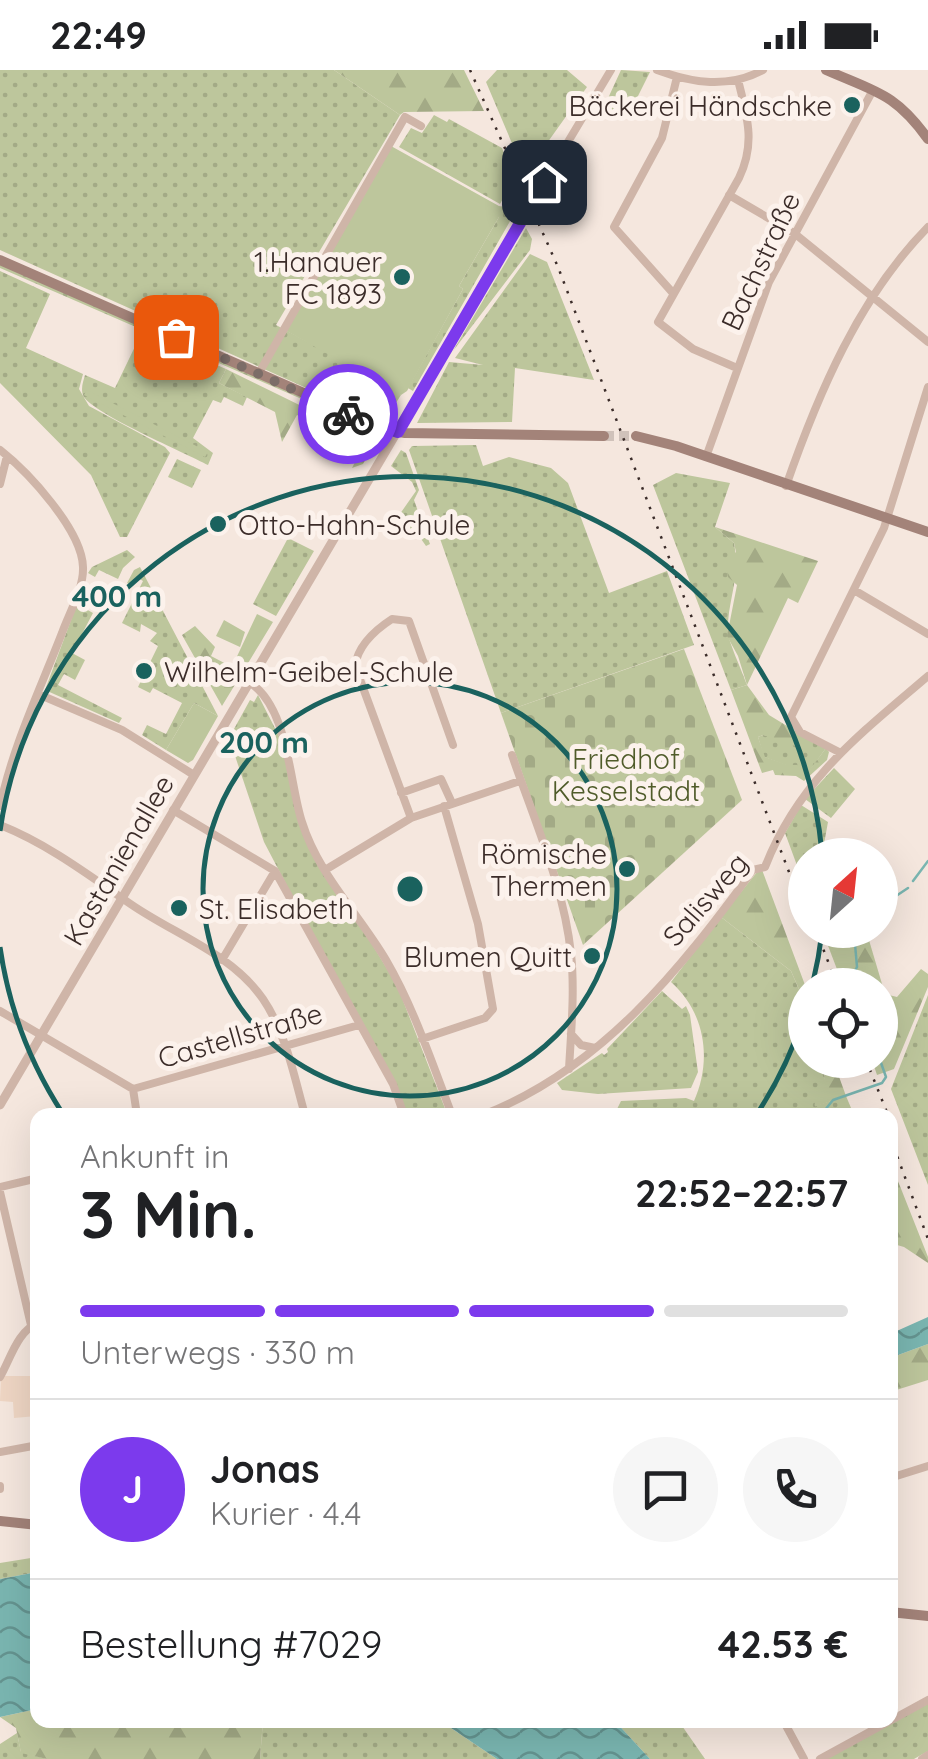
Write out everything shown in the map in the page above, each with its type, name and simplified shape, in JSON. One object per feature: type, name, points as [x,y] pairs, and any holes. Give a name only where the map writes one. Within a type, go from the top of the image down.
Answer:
[{"type":"main road","points":[[826,70],[900,104],[928,139]]},
{"type":"main road","points":[[0,260],[377,426],[398,432],[604,436]]},
{"type":"main road","points":[[636,436],[928,532]]},
{"type":"main road","points":[[0,1521],[30,1524]]},
{"type":"main road","points":[[898,1613],[928,1616]]},
{"type":"street","name":"Kastanienallee","points":[[0,1105],[610,70]]},
{"type":"street","points":[[656,70],[713,83],[738,80],[763,70]]},
{"type":"street","points":[[672,292],[614,226],[664,134],[677,77]]},
{"type":"street","points":[[737,368],[703,355],[660,326],[658,318],[746,162],[750,140],[738,80]]},
{"type":"street","name":"Bachstraße","points":[[706,458],[764,293],[873,90]]},
{"type":"street","points":[[258,374],[405,117],[421,126]]},
{"type":"street","points":[[729,195],[794,233],[928,342]]},
{"type":"street","points":[[786,486],[816,403],[873,296],[928,227]]},
{"type":"street","points":[[839,752],[800,732],[791,716],[887,520],[928,386]]},
{"type":"street","points":[[0,484],[4,453]]},
{"type":"street","points":[[0,806],[12,754],[78,589],[83,567],[76,546],[49,498],[4,453]]},
{"type":"street","points":[[854,590],[928,634]]},
{"type":"street","points":[[410,818],[355,666],[356,657],[369,638],[392,618],[409,621],[452,744]]},
{"type":"street","name":"Salisweg","points":[[500,1108],[525,1098],[569,1069],[627,1024],[753,870],[765,867],[798,800],[839,752],[928,676]]},
{"type":"street","points":[[249,682],[265,697],[286,744],[301,820],[325,870],[388,963],[449,1108]]},
{"type":"street","points":[[38,694],[122,730],[194,774]]},
{"type":"street","points":[[512,756],[565,918],[572,960],[569,1069]]},
{"type":"street","points":[[402,793],[441,779],[478,924],[494,1009],[486,1018],[422,1039]]},
{"type":"street","points":[[325,870],[410,818],[520,781]]},
{"type":"street","points":[[174,810],[275,871],[393,1084],[402,1108]]},
{"type":"street","points":[[0,826],[31,840],[222,960],[260,995],[276,1020],[303,1108]]},
{"type":"street","points":[[222,960],[275,871]]},
{"type":"street","points":[[0,1010],[133,1089],[137,1108]]},
{"type":"street","name":"Castellstraße","points":[[133,1089],[360,1025]]},
{"type":"street","points":[[570,1034],[584,1047],[600,1047]]},
{"type":"street","points":[[30,1180],[0,1189],[30,1314]]},
{"type":"street","points":[[0,1377],[30,1330]]},
{"type":"street","points":[[0,1452],[30,1446]]},
{"type":"street","points":[[898,1475],[928,1466]]},
{"type":"street","points":[[898,1716],[928,1700]]},
{"type":"street","points":[[787,1728],[804,1759]]},
{"type":"street","points":[[820,1759],[877,1728]]},
{"type":"green space","points":[[0,70],[334,70],[400,115],[276,325],[395,389],[401,395],[390,412],[379,415],[353,409],[0,250]]},
{"type":"green space","points":[[334,70],[464,70],[484,111],[400,115]]},
{"type":"green space","points":[[497,70],[567,70],[587,87],[525,174],[486,82]]},
{"type":"green space","points":[[621,70],[650,72],[627,118],[604,107]]},
{"type":"green space","points":[[434,115],[502,148],[514,179],[500,204],[399,147],[411,128],[422,133]]},
{"type":"green space","points":[[391,146],[499,206],[499,217],[459,286],[463,289],[407,391],[401,395],[283,329]]},
{"type":"green space","points":[[499,206],[517,209],[413,391],[408,388],[499,217]]},
{"type":"green space","points":[[526,228],[532,239],[530,250],[453,351]]},
{"type":"green space","points":[[530,254],[547,262],[594,380],[515,368],[512,422],[417,423],[449,362],[483,365],[455,358]]},
{"type":"green space","points":[[0,264],[257,376],[336,414],[0,268]]},
{"type":"green space","points":[[0,271],[50,294],[26,348],[83,374],[79,389],[89,406],[170,453],[127,537],[120,537],[91,475],[0,383]]},
{"type":"green space","points":[[142,332],[226,369],[219,383],[247,397],[243,406],[224,397],[221,403],[213,400],[193,438],[213,453],[208,465],[122,423],[84,397],[85,375],[115,388]]},
{"type":"green space","points":[[226,369],[375,442],[363,464],[352,468],[362,448],[297,415],[282,442],[275,412],[219,383]]},
{"type":"green space","points":[[87,390],[208,452],[205,457],[84,395]]},
{"type":"green space","points":[[476,445],[483,466],[509,457],[551,468],[568,483],[609,593],[667,571],[694,645],[501,713],[409,450],[412,446]]},
{"type":"green space","points":[[401,450],[406,453],[419,490],[414,500],[430,544],[426,546],[419,536],[395,521],[416,491],[412,482],[391,466]]},
{"type":"green space","points":[[177,459],[201,470],[192,488],[168,477]]},
{"type":"green space","points":[[676,473],[730,483],[715,527],[734,543],[736,568],[728,632],[747,685],[731,690],[653,485]]},
{"type":"green space","points":[[715,527],[818,561],[798,603],[788,598],[747,685],[727,636],[737,585],[728,577],[726,562],[736,552],[734,543]]},
{"type":"green space","points":[[288,538],[314,551],[276,616],[253,604]]},
{"type":"green space","points":[[127,550],[135,557],[118,579],[99,570],[95,577],[88,573],[92,567]]},
{"type":"green space","points":[[140,567],[218,716],[194,703],[166,750],[142,735],[147,725],[166,734],[182,703],[153,688],[150,693],[138,687],[158,646],[150,641],[157,633],[141,624],[140,632],[122,623],[143,581],[136,577],[131,585],[127,583]]},
{"type":"green space","points":[[77,604],[93,613],[72,653],[85,660],[75,680],[64,674],[58,685],[122,718],[119,723],[45,690]]},
{"type":"green space","points":[[257,614],[273,622],[222,706],[182,635],[195,626],[215,647],[211,656],[232,667]]},
{"type":"green space","points":[[224,620],[245,632],[240,647],[216,636]]},
{"type":"green space","name":"Friedhof Kesselstadt","points":[[684,649],[742,800],[583,945],[501,713]]},
{"type":"green space","points":[[747,685],[769,715],[810,740],[804,749],[763,735],[758,737],[765,757],[808,772],[826,748],[829,752],[827,760],[804,781],[796,776],[775,775],[773,770],[762,773],[731,690]]},
{"type":"green space","points":[[258,695],[280,738],[302,830],[397,985],[445,1108],[403,1108],[264,842],[229,738],[250,700],[254,702]]},
{"type":"green space","points":[[194,703],[218,716],[188,763],[166,750]]},
{"type":"green space","points":[[758,737],[810,740],[826,748],[808,773],[764,757]]},
{"type":"green space","points":[[834,768],[855,789],[831,818],[805,799]]},
{"type":"green space","points":[[801,805],[828,822],[825,838],[788,838],[788,841],[785,833]]},
{"type":"green space","points":[[761,867],[788,948],[799,968],[788,969],[721,917]]},
{"type":"green space","points":[[721,917],[788,969],[788,1078],[825,1078],[815,1106],[846,1096],[851,1108],[618,1108],[621,1101],[694,1101],[704,1054],[698,1023],[683,994],[671,982]]},
{"type":"green space","points":[[829,948],[871,948],[877,968],[837,968]]},
{"type":"green space","points":[[921,969],[928,974],[928,987],[898,1059],[898,996]]},
{"type":"green space","points":[[662,991],[682,1009],[686,1006],[690,1015],[698,1072],[691,1088],[598,1094],[562,1090],[557,1083],[608,1052]]},
{"type":"green space","points":[[928,995],[928,1185],[891,1089]]},
{"type":"green space","points":[[825,1078],[840,1078],[846,1096],[814,1107]]},
{"type":"green space","points":[[898,1181],[928,1263],[898,1245]]},
{"type":"green space","points":[[928,1344],[928,1380],[898,1389],[898,1355]]},
{"type":"green space","points":[[30,1558],[30,1573],[0,1579],[0,1563]]},
{"type":"green space","points":[[928,1703],[928,1751],[914,1759],[824,1759],[882,1728],[898,1728],[898,1719]]},
{"type":"green space","points":[[30,1711],[30,1728],[262,1728],[260,1759],[47,1759],[21,1753],[16,1728],[0,1717]]},
{"type":"green space","points":[[262,1728],[451,1728],[497,1759],[260,1759]]},
{"type":"green space","points":[[621,1728],[684,1728],[705,1759],[650,1759]]},
{"type":"green space","points":[[17,1733],[21,1752],[47,1759],[0,1759],[0,1744]]},
{"type":"shaded area","points":[[1,1376],[30,1376],[30,1417],[14,1418],[13,1402],[0,1401]]},
{"type":"water","points":[[928,1317],[928,1344],[898,1355],[898,1330]]},
{"type":"water","points":[[30,1573],[30,1711],[0,1717],[0,1579]]},
{"type":"water","points":[[451,1728],[621,1728],[650,1759],[497,1759]]},
{"type":"waterway","points":[[913,881],[928,861]]},
{"type":"waterway","points":[[898,895],[908,888]]},
{"type":"waterway","points":[[855,948],[856,968]]},
{"type":"waterway","points":[[827,1108],[833,1100],[882,1083],[885,1078]]},
{"type":"tunnel","points":[[604,436],[636,436]]},
{"type":"railway","points":[[470,70],[558,267],[788,869]]},
{"type":"railway","points":[[823,948],[831,968]]},
{"type":"railway","points":[[873,1078],[885,1108]]},
{"type":"railway","points":[[898,1158],[928,1239]]},
{"type":"way so far","points":[[176,337],[348,414]]},
{"type":"place","name":"Bäckerei Händschke","points":[[852,105]]},
{"type":"place","name":"1.Hanauer FC 1893","points":[[402,277]]},
{"type":"place","name":"Otto-Hahn-Schule","points":[[218,524]]},
{"type":"place","name":"Wilhelm-Geibel-Schule","points":[[144,671]]},
{"type":"place","name":"Römische Thermen","points":[[627,869]]},
{"type":"place","name":"St. Elisabeth","points":[[179,908]]},
{"type":"place","name":"Blumen Quitt","points":[[592,956]]},
{"type":"route","points":[[348,414],[398,432],[544,182]]}]
